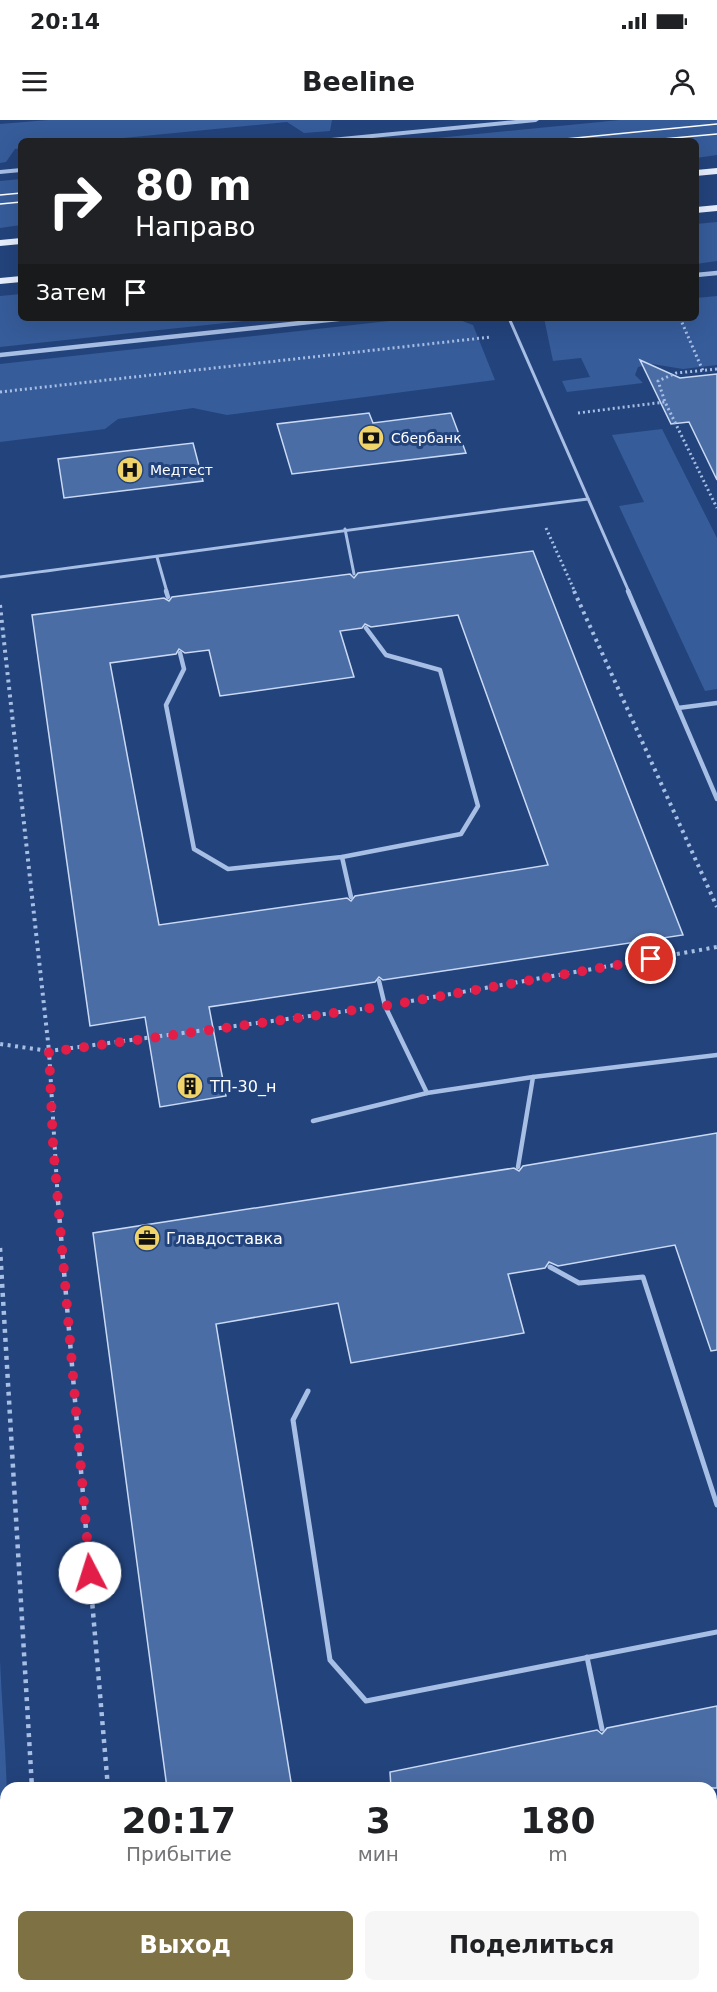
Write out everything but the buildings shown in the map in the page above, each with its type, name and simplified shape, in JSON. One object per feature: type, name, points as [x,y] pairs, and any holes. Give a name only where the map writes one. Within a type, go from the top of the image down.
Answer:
[{"type":"main road","points":[[699,173],[717,171]]},
{"type":"main road","points":[[699,210],[717,208]]},
{"type":"main road","points":[[0,243],[18,241]]},
{"type":"main road","points":[[0,281],[18,279]]},
{"type":"street","points":[[352,138],[536,120]]},
{"type":"street","points":[[0,172],[18,170]]},
{"type":"street","points":[[699,275],[717,273]]},
{"type":"street","points":[[0,355],[318,321]]},
{"type":"lane","points":[[510,321],[717,799]]},
{"type":"lane","points":[[0,577],[157,557],[345,529],[588,499]]},
{"type":"lane","points":[[345,529],[354,574]]},
{"type":"lane","points":[[157,557],[168,597]]},
{"type":"lane","points":[[180,653],[184,669],[166,705],[194,849],[228,869],[342,857],[461,834],[478,806],[440,670],[386,656],[366,628]]},
{"type":"lane","points":[[678,708],[717,703]]},
{"type":"lane","points":[[342,857],[351,897]]},
{"type":"lane","points":[[380,981],[385,1006],[427,1093]]},
{"type":"lane","points":[[313,1121],[427,1093],[717,1054]]},
{"type":"lane","points":[[518,1167],[533,1077]]},
{"type":"lane","points":[[550,1267],[579,1283],[643,1277],[717,1505]]},
{"type":"lane","points":[[308,1391],[292,1420],[330,1660],[366,1701],[717,1632]]},
{"type":"lane","points":[[586,1657],[602,1729]]},
{"type":"path","points":[[681,321],[703,371]]},
{"type":"path","points":[[0,392],[515,334]]},
{"type":"path","points":[[717,369],[676,373],[658,381],[665,402],[717,508]]},
{"type":"path","points":[[599,411],[665,402]]},
{"type":"path","points":[[536,506],[717,908]]},
{"type":"path","points":[[0,605],[49,1052],[53,1144],[107,1782]]},
{"type":"path","points":[[0,1044],[49,1052],[385,1006],[717,947]]},
{"type":"path","points":[[0,1248],[32,1782]]},
{"type":"shaded area","points":[[48,120],[332,120],[330,131],[304,133],[287,122],[124,138],[18,138],[18,148],[15,149],[6,162],[0,163],[0,124]]},
{"type":"shaded area","points":[[620,120],[717,120],[717,155],[699,158],[699,138],[437,138]]},
{"type":"shaded area","points":[[18,179],[18,225],[0,228],[0,181]]},
{"type":"shaded area","points":[[717,222],[717,261],[699,264],[699,224]]},
{"type":"shaded area","points":[[18,294],[18,321],[244,321],[0,347],[0,296]]},
{"type":"shaded area","points":[[717,296],[717,365],[683,369],[652,364],[638,367],[635,375],[643,383],[567,392],[562,381],[590,377],[581,358],[553,361],[545,321],[699,321],[699,298]]},
{"type":"shaded area","points":[[389,321],[462,321],[473,325],[495,380],[227,415],[193,408],[118,419],[105,429],[0,442],[0,364]]},
{"type":"shaded area","points":[[662,429],[717,538],[717,689],[705,691],[619,506],[644,502],[612,435]]},
{"type":"shaded area","points":[[0,1660],[6,1782],[0,1782]]},
{"type":"tram line","points":[[575,138],[717,124]]},
{"type":"tram line","points":[[674,138],[717,134]]},
{"type":"tram line","points":[[0,195],[18,193]]},
{"type":"tram line","points":[[0,204],[18,202]]},
{"type":"place","name":"Сбербанк","points":[[371,438]]},
{"type":"place","name":"Медтест","points":[[130,470]]},
{"type":"place","name":"ТП-30_н","points":[[190,1086]]},
{"type":"place","name":"Главдоставка","points":[[147,1238]]},
{"type":"route","points":[[90,1573],[53,1144],[49,1052],[385,1006],[651,959]]}]
